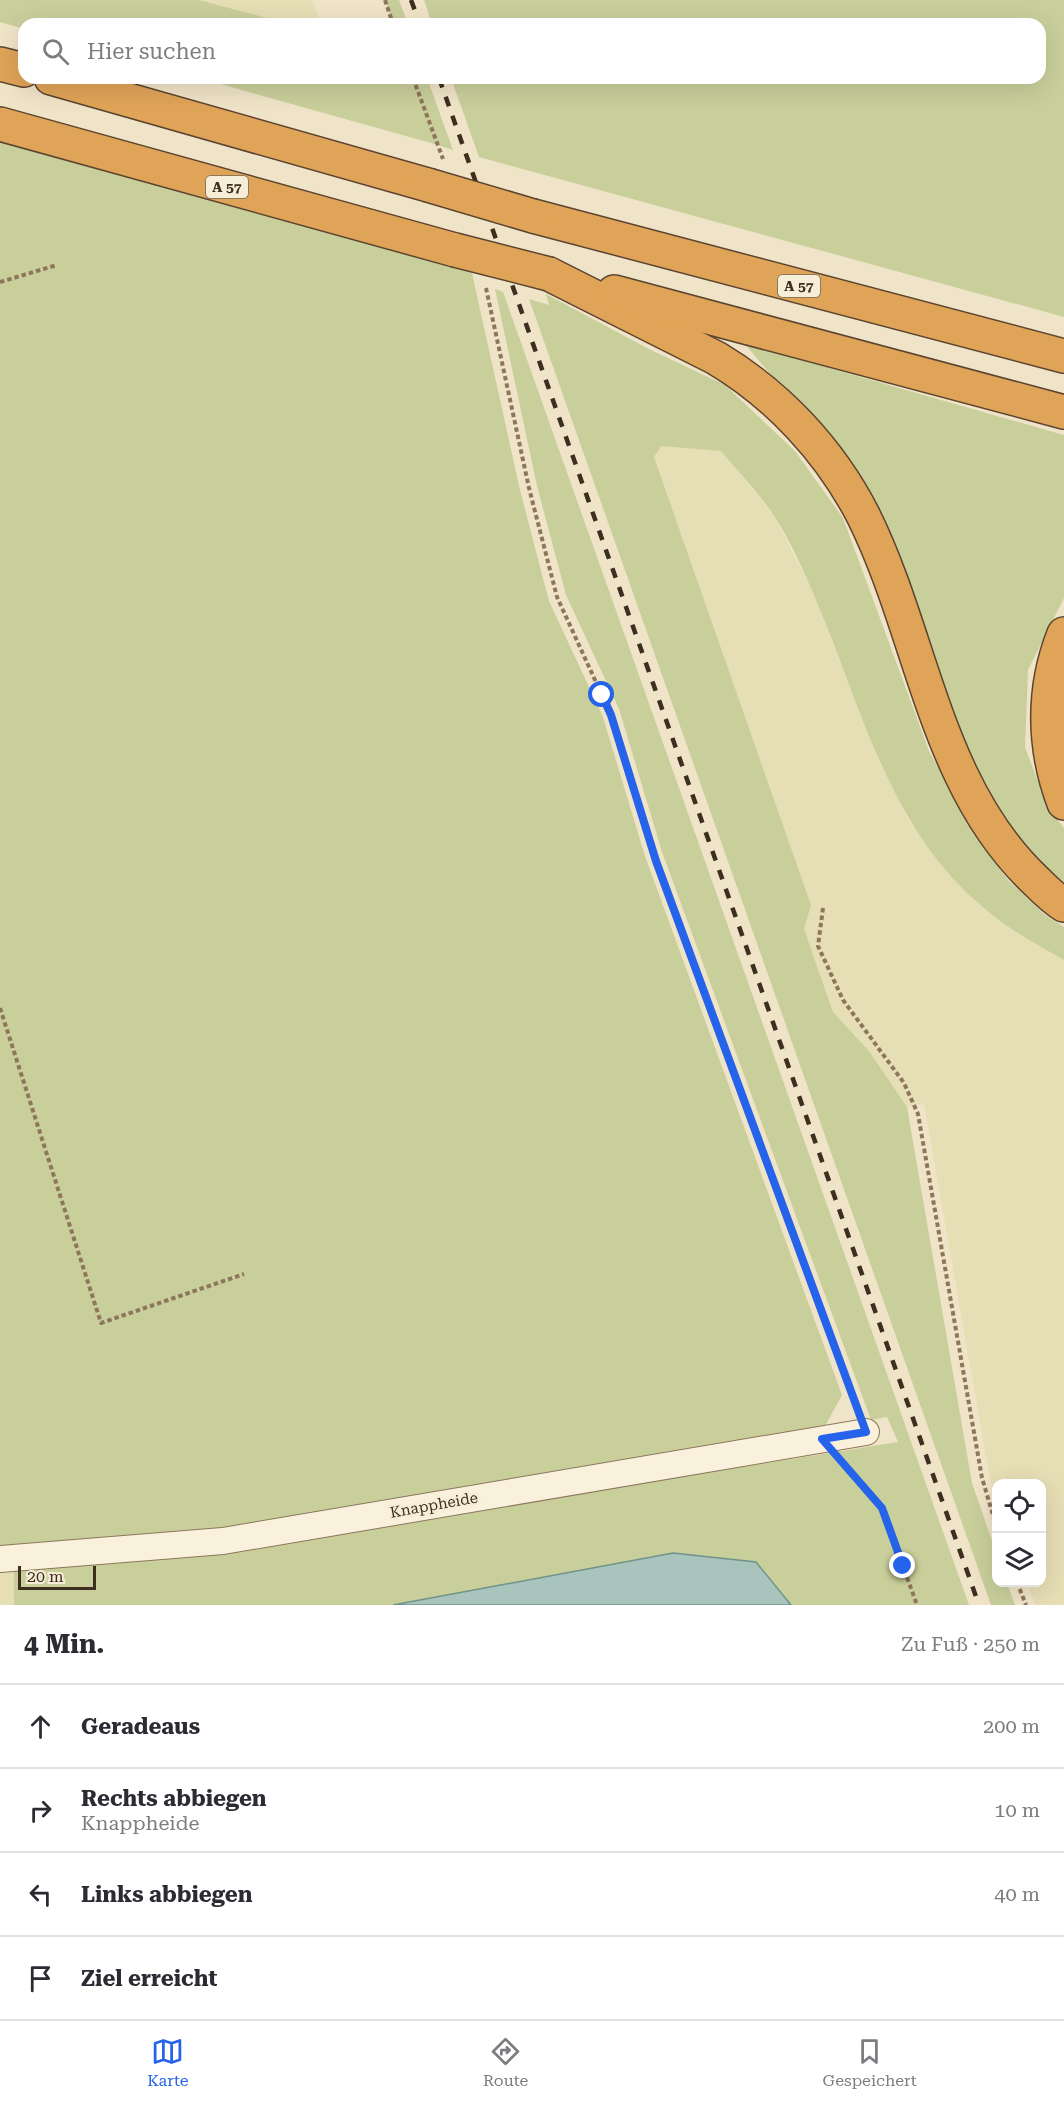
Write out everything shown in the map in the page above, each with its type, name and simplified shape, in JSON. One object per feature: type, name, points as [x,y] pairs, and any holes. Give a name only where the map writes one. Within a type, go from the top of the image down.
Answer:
[{"type":"highway","points":[[0,64],[18,68]]},
{"type":"highway","name":"A 57","points":[[76,84],[435,172],[533,216],[1064,356]]},
{"type":"highway","name":"A 57","points":[[0,124],[455,250],[1064,412]]},
{"type":"highway","points":[[549,274],[716,358],[741,373],[794,420],[819,447],[837,470],[880,554],[937,716],[971,794],[991,830],[1022,868],[1064,905]]},
{"type":"highway","points":[[1064,633],[1050,680],[1047,714],[1049,745],[1055,779],[1064,803]]},
{"type":"street","name":"Knappheide","points":[[0,1559],[223,1541],[866,1432]]},
{"type":"path","points":[[385,0],[391,18]]},
{"type":"path","points":[[414,84],[435,172]]},
{"type":"path","points":[[0,282],[57,265]]},
{"type":"path","points":[[483,279],[490,300],[529,488],[557,597],[611,715],[656,861],[866,1432]]},
{"type":"path","points":[[823,908],[818,946],[843,1000],[904,1083],[918,1114],[982,1478],[992,1512]]},
{"type":"path","points":[[0,1008],[101,1323],[244,1274]]},
{"type":"path","points":[[822,1439],[882,1508],[917,1605]]},
{"type":"path","points":[[1019,1587],[1026,1605]]},
{"type":"shaded area","points":[[199,0],[312,0],[319,18],[267,18]]},
{"type":"shaded area","points":[[661,445],[721,451],[773,514],[810,585],[882,768],[909,821],[1034,943],[1064,960],[1064,1605],[1035,1605],[1028,1587],[1046,1587],[1046,1479],[992,1479],[992,1485],[990,1479],[924,1104],[907,1107],[869,1051],[833,1012],[804,929],[811,905],[654,457]]},
{"type":"shaded area","points":[[14,1569],[14,1605],[0,1605],[0,1570]]},
{"type":"green space","points":[[0,0],[199,0],[267,18],[18,18],[18,27],[0,22]]},
{"type":"green space","points":[[385,0],[399,0],[406,18],[391,18]]},
{"type":"green space","points":[[424,0],[1064,0],[1064,317],[479,157],[453,84],[1046,84],[1046,18],[430,18]]},
{"type":"green space","points":[[220,84],[429,84],[453,150]]},
{"type":"green space","points":[[0,137],[472,273],[520,490],[549,601],[603,717],[645,856],[842,1395],[823,1430],[222,1532],[0,1551]]},
{"type":"green space","points":[[495,289],[503,292],[969,1605],[791,1605],[756,1562],[673,1553],[393,1605],[14,1605],[14,1569],[223,1550],[898,1442],[887,1417],[871,1420],[662,852],[619,709],[566,595],[537,486]]},
{"type":"green space","points":[[546,294],[649,349],[725,385],[795,451],[843,518],[929,751],[979,841],[1008,880],[1045,915],[1064,927],[1064,960],[1003,923],[955,881],[931,851],[891,786],[806,576],[773,514],[721,451],[661,446],[654,457],[811,905],[804,929],[833,1012],[869,1051],[907,1107],[972,1483],[992,1540],[992,1587],[1008,1587],[1015,1605],[991,1605],[529,299],[549,305]]},
{"type":"green space","points":[[745,344],[1064,435],[1064,598],[1028,670],[1025,747],[1048,808],[1064,828],[1064,887],[999,828],[791,399]]},
{"type":"water","points":[[673,1553],[756,1562],[791,1605],[393,1605]]},
{"type":"railway","points":[[411,0],[418,18]]},
{"type":"railway","points":[[441,84],[979,1605]]},
{"type":"route","points":[[602,695],[611,715],[656,861],[866,1432],[822,1439],[882,1508],[903,1566]]}]
